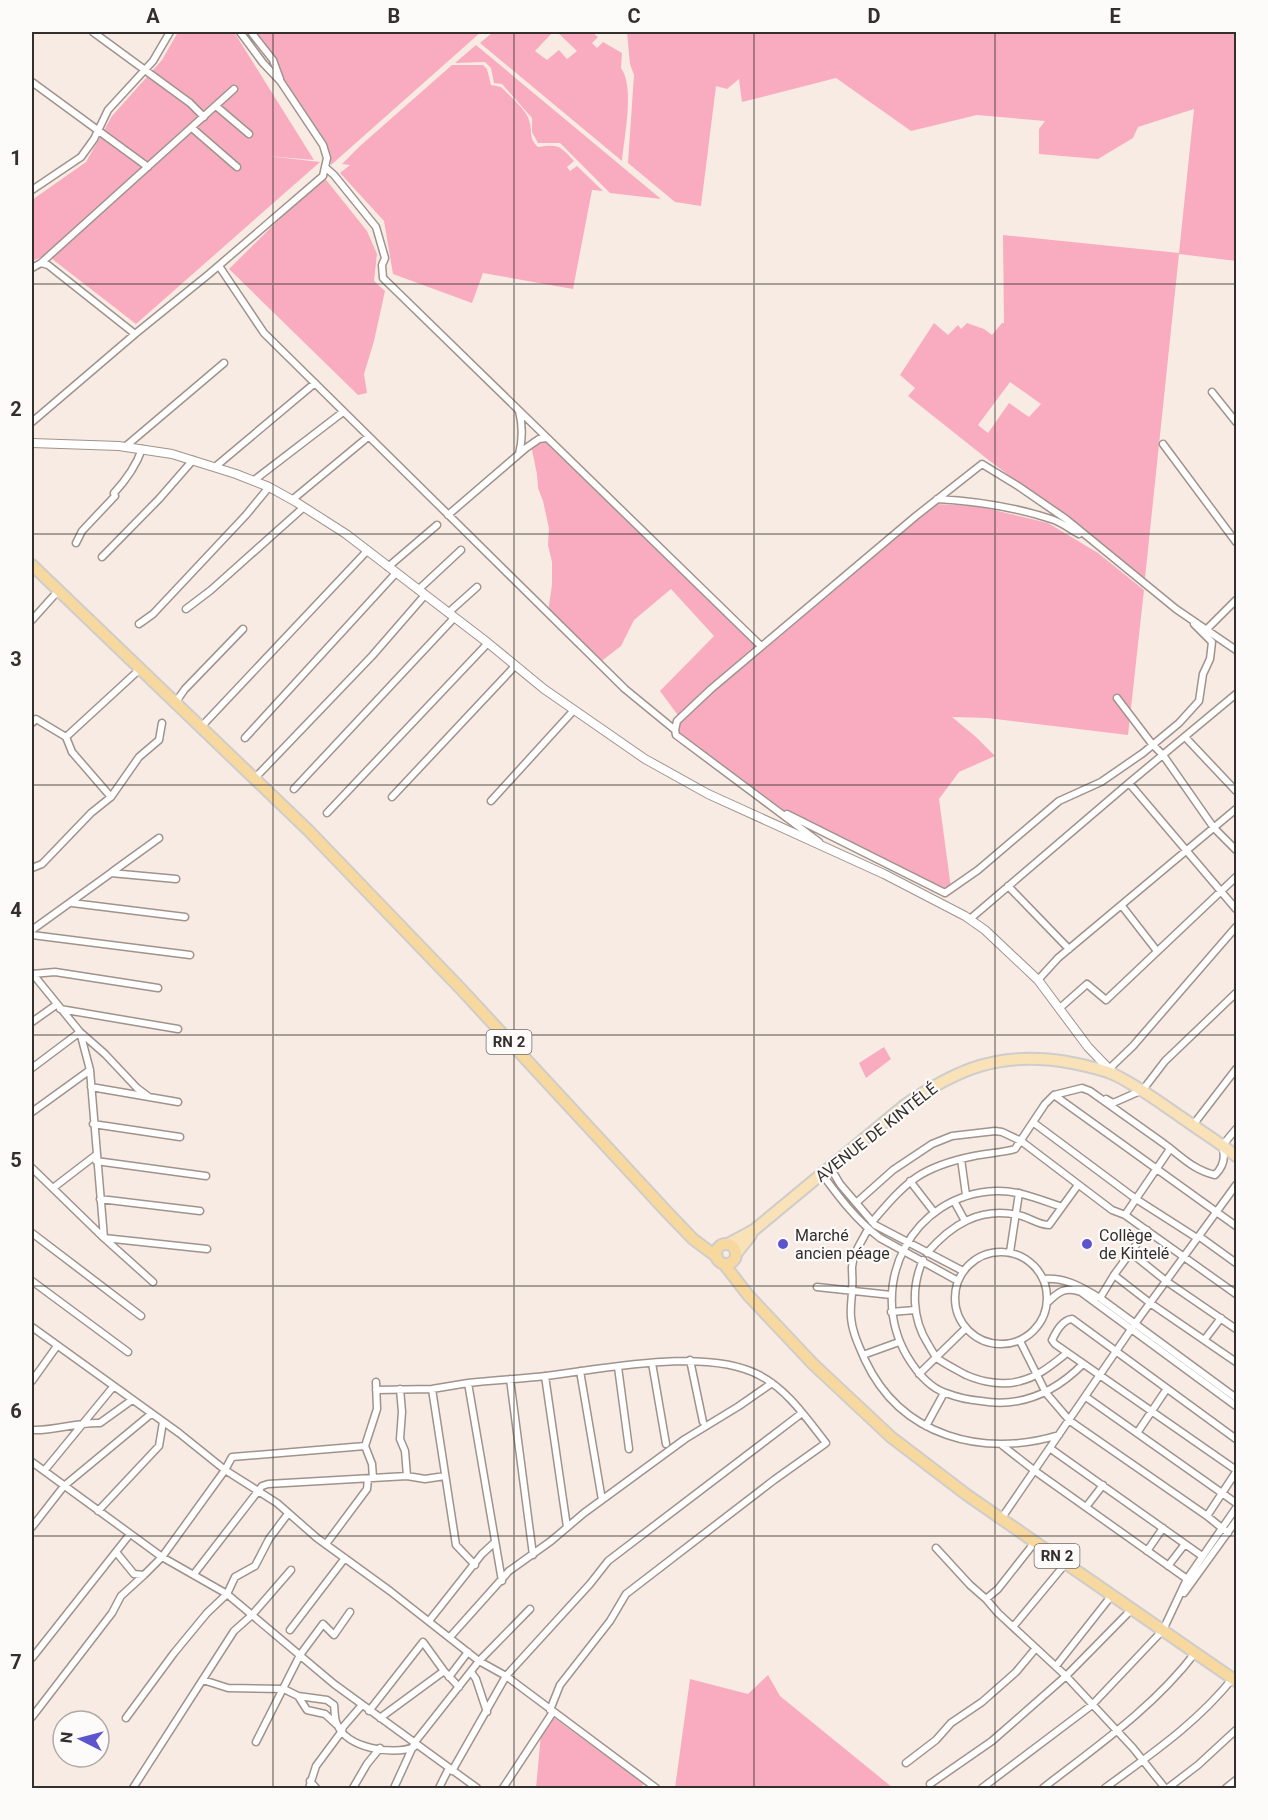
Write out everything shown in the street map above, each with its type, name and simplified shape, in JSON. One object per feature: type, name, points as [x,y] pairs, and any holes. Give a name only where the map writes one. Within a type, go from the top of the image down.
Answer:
[{"type":"highway","name":"RN 2","points":[[32,567],[308,830],[461,989],[655,1200],[697,1241],[726,1255],[748,1295],[813,1364],[891,1437],[1001,1519],[1235,1680]]},
{"type":"main road","name":"AVENUE DE KINTÉLÉ","points":[[726,1255],[904,1106],[931,1087],[980,1066],[1006,1060],[1032,1058],[1111,1071],[1236,1156]]},
{"type":"street","points":[[93,32],[190,103],[204,117]]},
{"type":"street","points":[[32,189],[81,157],[108,110],[153,61],[170,32]]},
{"type":"street","points":[[32,422],[219,266],[322,176],[327,158],[323,145],[281,82],[263,63],[240,32]]},
{"type":"street","points":[[251,32],[273,60],[281,82]]},
{"type":"street","points":[[32,82],[148,167]]},
{"type":"street","points":[[32,268],[41,264],[234,88]]},
{"type":"street","points":[[216,106],[249,134]]},
{"type":"street","points":[[192,128],[237,168]]},
{"type":"street","points":[[326,167],[376,227],[385,258],[382,265],[383,278],[761,646]]},
{"type":"street","points":[[41,264],[48,265],[135,334]]},
{"type":"street","points":[[219,266],[264,333],[625,688],[675,730]]},
{"type":"street","points":[[126,447],[224,363]]},
{"type":"street","points":[[215,467],[315,383]]},
{"type":"street","points":[[1212,392],[1236,422]]},
{"type":"street","points":[[518,456],[523,440],[523,425],[519,410]]},
{"type":"street","points":[[253,481],[343,412]]},
{"type":"street","points":[[292,500],[368,437]]},
{"type":"street","points":[[448,515],[539,439],[547,438]]},
{"type":"street","points":[[32,443],[126,447],[193,460],[253,481],[292,500],[368,551],[515,666],[617,741],[708,794],[932,897],[970,919],[985,930],[1038,980],[1088,1047],[1111,1071],[1236,927]]},
{"type":"street","points":[[1163,444],[1236,542]]},
{"type":"street","points":[[76,543],[82,531],[115,496],[114,493],[128,476],[142,449]]},
{"type":"street","points":[[102,557],[159,499],[193,460]]},
{"type":"street","points":[[776,809],[945,893],[978,870],[1059,801],[1101,782],[1143,753],[1179,723],[1199,700],[1212,642],[1183,614],[1066,519],[982,464],[936,499],[761,646],[677,721],[676,735],[829,849]]},
{"type":"street","points":[[139,624],[153,614],[269,488]]},
{"type":"street","points":[[936,499],[977,502],[1052,519],[1102,549]]},
{"type":"street","points":[[186,609],[211,590],[304,507]]},
{"type":"street","points":[[388,567],[437,525]]},
{"type":"street","points":[[255,778],[372,656],[422,593],[461,550]]},
{"type":"street","points":[[201,727],[368,551]]},
{"type":"street","points":[[245,738],[396,573]]},
{"type":"street","points":[[294,789],[477,587]]},
{"type":"street","points":[[32,620],[58,591]]},
{"type":"street","points":[[1207,629],[1236,600]]},
{"type":"street","points":[[1183,614],[1236,650]]},
{"type":"street","points":[[175,703],[185,689],[243,630]]},
{"type":"street","points":[[327,813],[488,643]]},
{"type":"street","points":[[392,797],[515,666]]},
{"type":"street","points":[[66,736],[140,669]]},
{"type":"street","points":[[970,919],[1236,694]]},
{"type":"street","points":[[1117,698],[1163,755],[1214,828],[1236,850]]},
{"type":"street","points":[[491,801],[574,710]]},
{"type":"street","points":[[32,723],[36,719],[66,736],[72,752],[111,797]]},
{"type":"street","points":[[32,868],[42,864],[91,813],[111,797],[139,757],[159,740],[162,723]]},
{"type":"street","points":[[1185,737],[1236,791]]},
{"type":"street","points":[[1129,783],[1236,909]]},
{"type":"street","points":[[1038,980],[1069,949],[1236,809]]},
{"type":"street","points":[[32,930],[159,838]]},
{"type":"street","points":[[111,873],[176,879]]},
{"type":"street","points":[[1060,1007],[1087,984],[1106,999],[1236,877]]},
{"type":"street","points":[[1008,886],[1069,949]]},
{"type":"street","points":[[71,903],[184,917]]},
{"type":"street","points":[[1122,906],[1157,951]]},
{"type":"street","points":[[32,936],[190,955]]},
{"type":"street","points":[[32,974],[55,972],[158,988]]},
{"type":"street","points":[[32,974],[80,1032],[105,1054],[136,1088],[150,1097]]},
{"type":"street","points":[[872,1222],[910,1181],[935,1166],[1015,1149],[1054,1095],[1082,1088],[1113,1103],[1138,1092],[1144,1092],[1165,1061],[1236,993]]},
{"type":"street","points":[[32,1022],[58,1007],[178,1029]]},
{"type":"street","points":[[32,1068],[80,1032]]},
{"type":"street","points":[[80,1032],[90,1070],[104,1238]]},
{"type":"street","points":[[1193,1125],[1236,1069]]},
{"type":"street","points":[[32,1112],[90,1070]]},
{"type":"street","points":[[91,1087],[178,1102]]},
{"type":"street","points":[[1090,1091],[1198,1170],[1215,1175],[1220,1170],[1225,1154],[1222,1146],[1236,1129]]},
{"type":"street","points":[[1054,1095],[1236,1226]]},
{"type":"street","points":[[1034,1123],[1136,1199],[1236,1263]]},
{"type":"street","points":[[93,1124],[180,1137]]},
{"type":"street","points":[[856,1203],[908,1158],[932,1144],[952,1136],[1002,1132],[1021,1141],[1112,1210],[1125,1215],[1234,1292],[1236,1284]]},
{"type":"street","points":[[1125,1215],[1170,1149]]},
{"type":"street","points":[[53,1188],[96,1158],[206,1176]]},
{"type":"street","points":[[961,1159],[966,1195]]},
{"type":"street","points":[[32,1168],[153,1282]]},
{"type":"street","points":[[826,1170],[872,1222],[963,1271]]},
{"type":"street","points":[[826,1170],[843,1201],[868,1229],[958,1281]]},
{"type":"street","points":[[910,1181],[934,1212]]},
{"type":"street","points":[[927,1253],[942,1236],[964,1221],[975,1217],[992,1214],[1016,1215],[1047,1226],[1053,1222],[1078,1185]]},
{"type":"street","points":[[1001,1519],[1133,1327],[1236,1185]]},
{"type":"street","points":[[1062,1207],[1018,1193],[999,1191],[966,1195],[934,1212],[903,1250],[894,1275],[891,1312],[899,1342],[920,1374],[944,1393],[996,1403],[1027,1400],[1056,1388],[1083,1364]]},
{"type":"street","points":[[1010,1252],[1018,1193]]},
{"type":"street","points":[[100,1199],[200,1211]]},
{"type":"street","points":[[954,1201],[964,1221]]},
{"type":"street","points":[[868,1229],[852,1264],[851,1319],[868,1367],[902,1411],[926,1426],[962,1440],[1003,1445],[1028,1443],[1059,1435]]},
{"type":"street","points":[[1100,1298],[1147,1230]]},
{"type":"street","points":[[32,1233],[141,1316]]},
{"type":"street","points":[[104,1238],[207,1249]]},
{"type":"street","points":[[1010,1252],[1034,1265],[1043,1279],[1047,1303],[1043,1319],[1034,1332],[1020,1341],[1006,1345],[991,1344],[977,1339],[965,1329],[955,1306],[955,1293],[963,1271],[972,1262],[983,1255],[1010,1252]]},
{"type":"street","points":[[1130,1252],[1166,1281],[1236,1329]]},
{"type":"street","points":[[923,1260],[915,1292],[915,1310],[921,1331],[936,1358],[972,1377],[1000,1383],[1020,1382],[1037,1375],[1067,1353]]},
{"type":"street","points":[[1114,1275],[1150,1303],[1236,1362]]},
{"type":"street","points":[[1043,1279],[1064,1280],[1100,1298],[1133,1327],[1236,1406]]},
{"type":"street","points":[[32,1281],[128,1352]]},
{"type":"street","points":[[817,1287],[891,1295]]},
{"type":"street","points":[[1047,1303],[1062,1290],[1073,1289],[1081,1292],[1236,1398]]},
{"type":"street","points":[[891,1312],[915,1310]]},
{"type":"street","points":[[1205,1339],[1221,1318]]},
{"type":"street","points":[[1207,1516],[1236,1471],[1055,1344],[1052,1340],[1056,1332],[1071,1319],[1236,1439]]},
{"type":"street","points":[[32,1327],[225,1470],[277,1503],[287,1515],[479,1661],[506,1676],[645,1786],[656,1788]]},
{"type":"street","points":[[920,1374],[965,1329]]},
{"type":"street","points":[[1020,1341],[1046,1393],[1070,1421],[1225,1530]]},
{"type":"street","points":[[863,1354],[899,1342]]},
{"type":"street","points":[[32,1381],[57,1346]]},
{"type":"street","points":[[690,1360],[702,1422]]},
{"type":"street","points":[[376,1390],[432,1389],[510,1378],[690,1360],[735,1366],[758,1374],[792,1400],[826,1443],[774,1480],[626,1594],[610,1621],[560,1685],[552,1711],[503,1788]]},
{"type":"street","points":[[652,1363],[666,1444]]},
{"type":"street","points":[[618,1367],[629,1449]]},
{"type":"street","points":[[580,1371],[602,1500]]},
{"type":"street","points":[[545,1376],[567,1527]]},
{"type":"street","points":[[510,1378],[533,1555]]},
{"type":"street","points":[[326,1544],[371,1479],[372,1464],[365,1446],[376,1408],[376,1382]]},
{"type":"street","points":[[468,1383],[502,1581]]},
{"type":"street","points":[[450,1637],[509,1571],[686,1439],[772,1383]]},
{"type":"street","points":[[44,1471],[113,1387]]},
{"type":"street","points":[[400,1389],[402,1412],[400,1439],[405,1451],[407,1476]]},
{"type":"street","points":[[432,1389],[456,1545],[475,1565]]},
{"type":"street","points":[[1137,1433],[1166,1390]]},
{"type":"street","points":[[926,1426],[944,1393]]},
{"type":"street","points":[[1086,1397],[1236,1503]]},
{"type":"street","points":[[32,1430],[48,1430],[84,1422],[100,1423],[132,1400]]},
{"type":"street","points":[[439,1788],[487,1712],[506,1676],[608,1561],[802,1413]]},
{"type":"street","points":[[32,1527],[64,1486],[151,1414]]},
{"type":"street","points":[[98,1511],[159,1446],[163,1422]]},
{"type":"street","points":[[1003,1445],[1035,1471],[1187,1579]]},
{"type":"street","points":[[32,1717],[112,1613],[122,1596],[162,1557],[232,1457],[365,1446]]},
{"type":"street","points":[[1051,1449],[1202,1556]]},
{"type":"street","points":[[32,1462],[162,1557],[227,1594],[362,1706],[477,1788]]},
{"type":"street","points":[[194,1574],[257,1491],[268,1484],[407,1476],[425,1479],[445,1476]]},
{"type":"street","points":[[1086,1508],[1103,1485]]},
{"type":"street","points":[[1179,1598],[1192,1584],[1236,1508]]},
{"type":"street","points":[[126,1718],[174,1653],[207,1613],[227,1594],[235,1577],[255,1566],[269,1539],[287,1515]]},
{"type":"street","points":[[982,1788],[1092,1706],[1164,1630],[1187,1579],[1202,1556],[1236,1521]]},
{"type":"street","points":[[1147,1551],[1163,1528]]},
{"type":"street","points":[[32,1658],[130,1534]]},
{"type":"street","points":[[429,1621],[495,1542]]},
{"type":"street","points":[[986,1599],[998,1589],[1035,1542]]},
{"type":"street","points":[[1168,1566],[1185,1544]]},
{"type":"street","points":[[936,1548],[998,1613],[1066,1676],[1167,1788],[1198,1765],[1236,1730]]},
{"type":"street","points":[[116,1552],[134,1574],[144,1575]]},
{"type":"street","points":[[290,1630],[345,1558]]},
{"type":"street","points":[[1013,1627],[1067,1563]]},
{"type":"street","points":[[133,1788],[234,1630],[252,1615],[291,1570]]},
{"type":"street","points":[[1056,1666],[1113,1594]]},
{"type":"street","points":[[930,1784],[992,1741],[1066,1676],[1133,1608]]},
{"type":"street","points":[[394,1788],[415,1744],[479,1661],[530,1609]]},
{"type":"street","points":[[256,1743],[300,1655],[323,1624],[334,1635],[350,1612]]},
{"type":"street","points":[[369,1711],[423,1642],[459,1687]]},
{"type":"street","points":[[906,1763],[1016,1672],[1036,1648]]},
{"type":"street","points":[[380,1719],[447,1674],[468,1652]]},
{"type":"street","points":[[1043,1788],[1117,1732],[1180,1672],[1195,1653]]},
{"type":"street","points":[[471,1672],[476,1679],[487,1712]]},
{"type":"street","points":[[203,1680],[228,1688],[284,1689],[298,1696],[331,1702],[334,1705],[337,1725]]},
{"type":"street","points":[[1105,1788],[1192,1723],[1235,1680]]},
{"type":"street","points":[[298,1696],[307,1710],[325,1714],[351,1740],[364,1747],[404,1751],[415,1744]]},
{"type":"street","points":[[316,1788],[310,1785],[316,1766],[343,1727],[362,1706]]},
{"type":"street","points":[[353,1788],[367,1764],[380,1748]]},
{"type":"street","points":[[1226,1788],[1236,1780]]},
{"type":"shaded area","points":[[178,32],[234,32],[314,160],[268,156],[320,162],[136,324],[47,255],[32,261],[32,200],[86,162],[112,116],[162,60]]},
{"type":"shaded area","points":[[256,32],[481,32],[331,165],[329,153],[282,77],[277,61]]},
{"type":"shaded area","points":[[493,32],[553,32],[535,51],[547,60],[559,50],[567,59],[577,51],[557,32],[592,32],[598,37],[592,43],[597,48],[603,42],[622,53],[621,68],[625,76],[628,99],[622,161],[480,43]]},
{"type":"shaded area","points":[[627,32],[1236,32],[1236,261],[1179,254],[1145,578],[908,396],[915,388],[900,375],[934,323],[948,335],[958,325],[961,329],[967,323],[984,329],[992,335],[1004,323],[1003,235],[1179,253],[1194,109],[1138,127],[1133,138],[1098,159],[1039,154],[1039,129],[1045,121],[977,115],[911,131],[836,78],[742,102],[739,79],[727,89],[716,86],[701,206],[675,202],[628,163],[634,75],[630,64]],"holes":[[[1010,382],[1041,404],[1029,417],[1009,403],[988,433],[978,425]]]},
{"type":"shaded area","points":[[476,45],[661,199],[610,193],[560,143],[538,143],[532,132],[532,118],[502,84],[494,83],[491,68],[485,62],[455,63]]},
{"type":"shaded area","points":[[452,65],[483,65],[487,69],[491,85],[501,87],[525,112],[533,141],[538,147],[555,146],[562,149],[574,161],[567,167],[570,171],[577,166],[603,191],[592,190],[573,289],[483,273],[472,303],[393,274],[384,221],[340,173],[350,165],[342,164]]},
{"type":"shaded area","points":[[323,176],[367,231],[377,254],[374,281],[385,291],[364,374],[367,393],[358,395],[229,269]]},
{"type":"shaded area","points":[[547,438],[761,646],[715,688],[936,504],[977,506],[1048,523],[1098,553],[1144,590],[1128,735],[987,718],[952,717],[995,756],[959,772],[939,799],[951,888],[945,893],[776,809],[676,735],[680,718],[660,691],[714,636],[671,589],[634,620],[621,646],[599,663],[548,612],[552,585],[552,562],[548,545],[549,528],[538,488],[531,445]]},
{"type":"shaded area","points":[[884,1047],[891,1059],[866,1078],[859,1063]]},
{"type":"shaded area","points":[[768,1675],[780,1696],[893,1788],[675,1788],[690,1679],[748,1694]]},
{"type":"shaded area","points":[[553,1717],[644,1784],[639,1788],[536,1788],[541,1734]]},
{"type":"place","name":"Marché ancien péage","points":[[783,1244]]},
{"type":"place","name":"Collège de Kintelé","points":[[1087,1244]]}]
